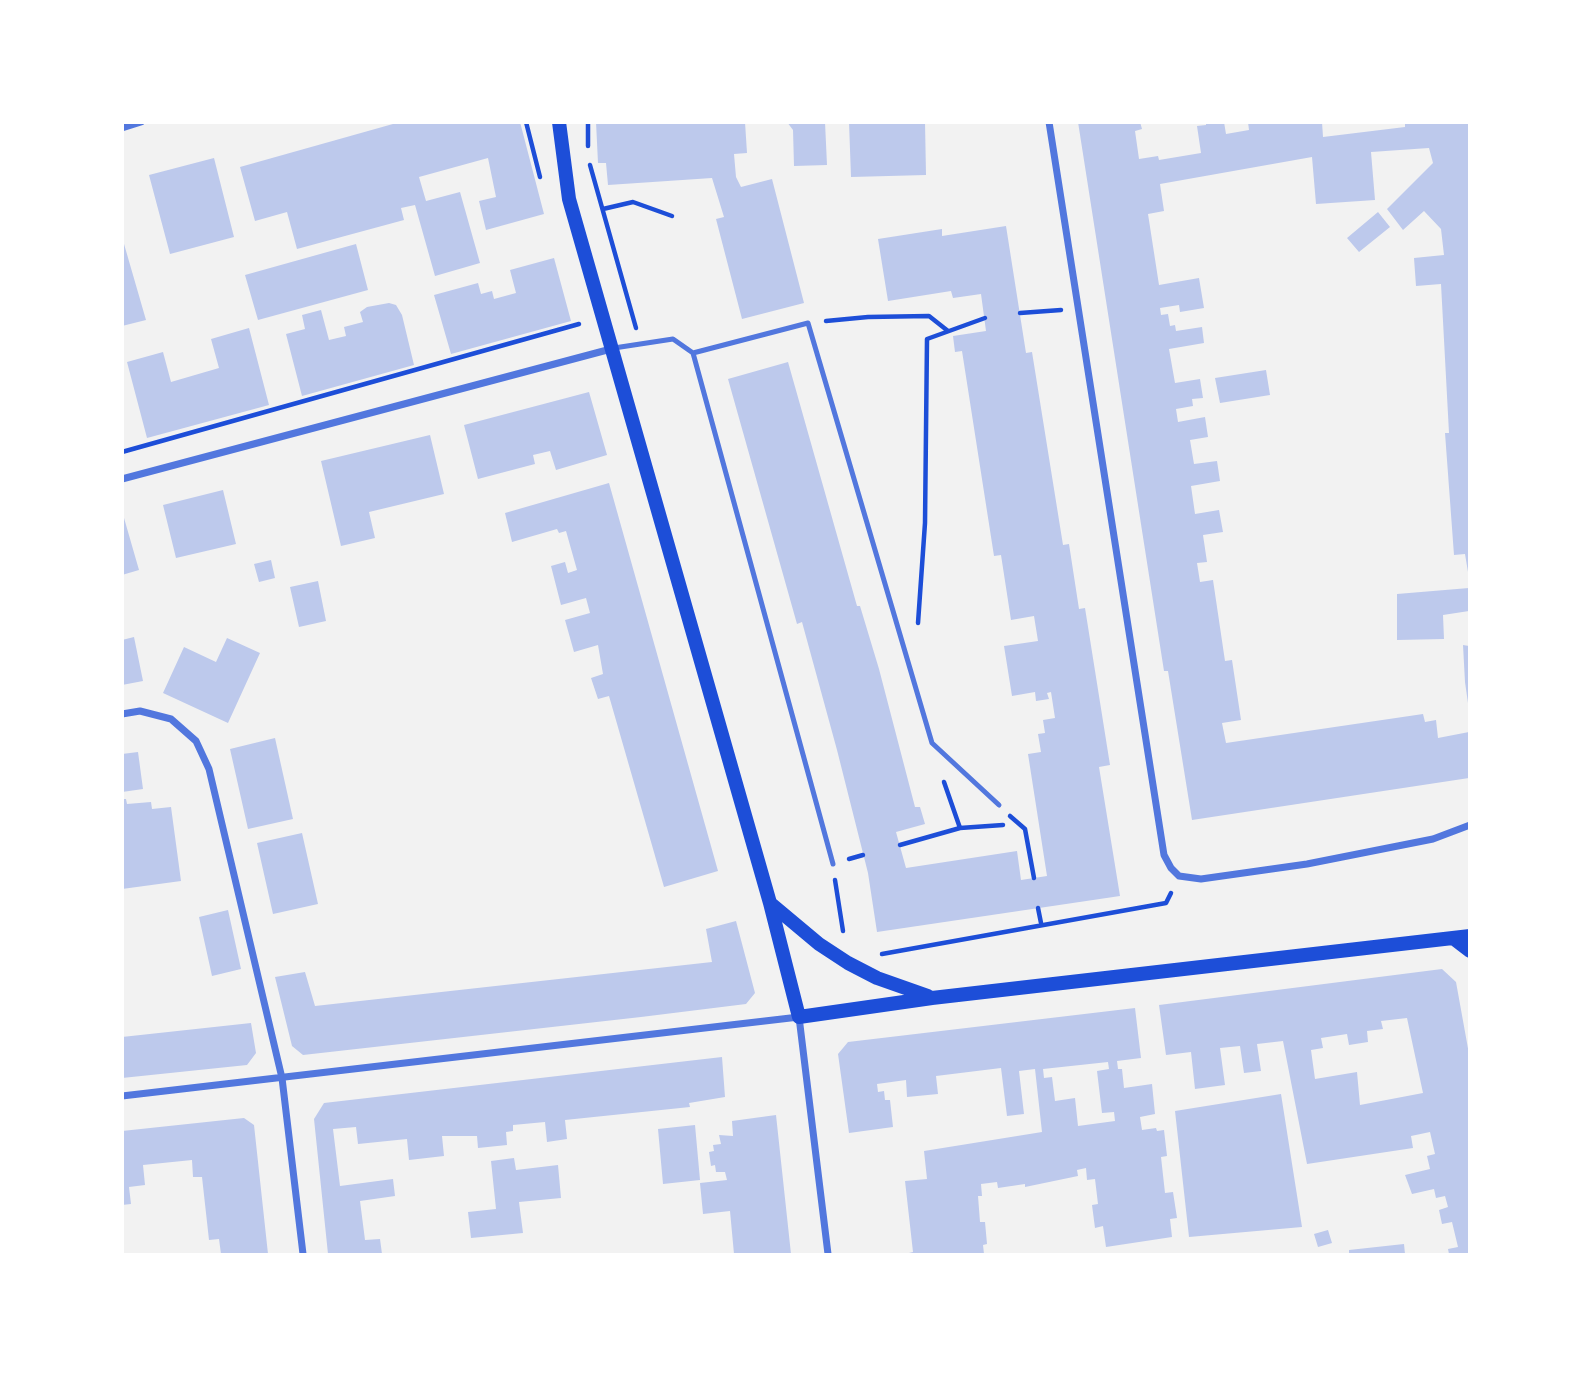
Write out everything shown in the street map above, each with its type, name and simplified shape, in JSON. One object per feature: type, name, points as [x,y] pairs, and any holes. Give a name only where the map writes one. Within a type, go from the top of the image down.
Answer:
[{"type":"main road","points":[[559,122],[569,199],[771,904],[799,1017],[932,998],[1469,936]]},
{"type":"main road","points":[[771,904],[818,944],[848,963],[877,978],[932,998]]},
{"type":"main road","points":[[1453,938],[1469,951]]},
{"type":"street","points":[[122,128],[141,122]]},
{"type":"street","points":[[1049,122],[1164,855],[1179,876],[1201,879],[1307,864],[1433,839],[1469,825]]},
{"type":"street","points":[[122,479],[611,349]]},
{"type":"street","points":[[122,714],[140,711],[171,719],[196,741],[209,769],[282,1078],[303,1255]]},
{"type":"street","points":[[122,1096],[799,1017],[828,1255]]},
{"type":"lane","points":[[693,353],[808,323],[932,743],[999,805]]},
{"type":"lane","points":[[611,349],[673,339],[693,353],[833,864]]},
{"type":"path","points":[[526,122],[544,190]]},
{"type":"path","points":[[588,122],[589,159],[640,343]]},
{"type":"path","points":[[603,209],[633,202],[672,216]]},
{"type":"path","points":[[1020,313],[1078,308]]},
{"type":"path","points":[[122,452],[579,326],[576,312]]},
{"type":"path","points":[[808,323],[868,317],[929,316],[948,331]]},
{"type":"path","points":[[917,637],[925,523],[927,339],[985,318]]},
{"type":"path","points":[[932,743],[960,828]]},
{"type":"path","points":[[999,805],[1025,829],[1034,878]]},
{"type":"path","points":[[900,845],[960,828],[1001,827],[1013,818]]},
{"type":"path","points":[[833,864],[848,963],[879,954],[1041,923],[1166,903],[1179,876]]},
{"type":"path","points":[[1038,908],[1041,923]]},
{"type":"building","points":[[400,122],[520,122],[544,214],[486,230],[479,201],[496,197],[488,158],[419,177],[426,201],[460,192],[480,263],[435,276],[415,205],[401,208],[404,220],[297,249],[287,212],[255,221],[240,167]]},
{"type":"building","points":[[596,122],[745,122],[747,153],[734,154],[736,177],[741,187],[772,179],[804,303],[742,319],[716,219],[724,217],[712,178],[608,185],[606,163],[598,163]]},
{"type":"building","points":[[787,122],[825,122],[827,165],[794,166],[793,130]]},
{"type":"building","points":[[849,122],[925,122],[926,175],[851,177]]},
{"type":"building","points":[[1078,122],[1140,122],[1142,129],[1135,131],[1139,159],[1158,156],[1159,160],[1201,153],[1197,126],[1206,125],[1206,122],[1224,122],[1226,134],[1249,130],[1248,122],[1322,122],[1323,137],[1405,127],[1405,122],[1469,122],[1469,578],[1465,554],[1454,555],[1445,433],[1449,433],[1441,284],[1416,286],[1414,258],[1444,255],[1441,229],[1424,211],[1403,230],[1387,209],[1433,163],[1429,148],[1371,152],[1375,200],[1316,204],[1312,157],[1160,184],[1164,211],[1148,214],[1159,285],[1199,278],[1204,308],[1180,312],[1179,305],[1160,308],[1161,315],[1168,314],[1170,326],[1175,325],[1176,331],[1202,327],[1204,343],[1169,349],[1175,383],[1200,379],[1203,398],[1192,399],[1193,406],[1176,409],[1178,422],[1205,417],[1208,437],[1190,440],[1194,464],[1217,461],[1220,481],[1191,486],[1195,514],[1219,510],[1223,532],[1203,535],[1207,562],[1197,563],[1200,582],[1213,580],[1225,661],[1232,660],[1241,720],[1222,723],[1226,743],[1423,714],[1425,722],[1436,720],[1438,738],[1469,732],[1469,778],[1192,820],[1168,671],[1164,671]]},
{"type":"building","points":[[214,158],[234,237],[170,254],[149,175]]},
{"type":"building","points":[[1378,212],[1390,227],[1359,252],[1347,238]]},
{"type":"building","points":[[1006,226],[1026,353],[1032,352],[1063,545],[1069,544],[1079,609],[1085,608],[1110,765],[1099,767],[1120,896],[877,932],[868,873],[837,750],[802,622],[797,624],[728,379],[788,362],[857,606],[860,606],[879,669],[915,807],[920,807],[925,824],[896,832],[906,868],[1017,851],[1021,880],[1047,876],[1028,754],[1041,752],[1038,734],[1045,733],[1043,720],[1055,718],[1051,692],[1047,693],[1049,699],[1036,701],[1035,692],[1012,696],[1004,646],[1038,641],[1034,616],[1011,620],[1001,555],[994,556],[962,351],[955,352],[953,336],[986,331],[981,294],[953,298],[951,291],[888,301],[878,239],[942,229],[942,236]]},
{"type":"building","points":[[122,237],[146,320],[122,326]]},
{"type":"building","points":[[356,244],[368,290],[258,320],[245,275]]},
{"type":"building","points":[[554,258],[571,321],[451,354],[434,295],[478,283],[481,294],[492,291],[494,299],[516,293],[510,270]]},
{"type":"building","points":[[389,303],[396,305],[402,315],[414,365],[302,396],[286,334],[305,329],[302,315],[321,310],[329,340],[346,336],[344,327],[363,322],[360,312],[367,307]]},
{"type":"building","points":[[249,328],[269,405],[147,438],[127,362],[163,352],[171,382],[219,368],[211,339]]},
{"type":"building","points":[[1266,370],[1270,395],[1220,403],[1215,378]]},
{"type":"building","points":[[589,392],[607,455],[556,470],[550,451],[533,455],[535,464],[478,479],[464,425]]},
{"type":"building","points":[[430,435],[444,494],[369,512],[375,538],[341,546],[321,461]]},
{"type":"building","points":[[609,483],[718,871],[664,887],[609,696],[598,699],[591,678],[603,674],[598,645],[574,652],[565,620],[590,613],[586,598],[561,605],[551,566],[565,562],[568,573],[577,570],[566,531],[559,533],[557,529],[512,542],[505,513]]},
{"type":"building","points":[[223,490],[236,544],[176,558],[163,505]]},
{"type":"building","points":[[122,511],[139,570],[122,575]]},
{"type":"building","points":[[271,560],[275,578],[259,582],[254,564]]},
{"type":"building","points":[[318,581],[326,621],[299,627],[290,587]]},
{"type":"building","points":[[1469,588],[1469,611],[1443,615],[1444,639],[1397,640],[1397,594]]},
{"type":"building","points":[[134,637],[143,681],[122,685],[122,640]]},
{"type":"building","points":[[227,638],[260,653],[228,723],[163,693],[184,647],[216,662]]},
{"type":"building","points":[[1463,645],[1469,646],[1469,710],[1465,682]]},
{"type":"building","points":[[275,738],[293,819],[248,829],[230,749]]},
{"type":"building","points":[[138,752],[143,789],[122,792],[122,754]]},
{"type":"building","points":[[122,799],[126,799],[127,804],[151,802],[152,809],[171,807],[181,881],[122,889]]},
{"type":"building","points":[[302,833],[318,904],[273,914],[257,843]]},
{"type":"building","points":[[228,910],[241,969],[212,976],[199,917]]},
{"type":"building","points":[[736,921],[755,993],[746,1004],[641,1017],[303,1055],[292,1046],[275,977],[305,972],[315,1006],[712,962],[706,929]]},
{"type":"building","points":[[1442,969],[1456,982],[1469,1054],[1469,1254],[1449,1254],[1448,1249],[1458,1247],[1452,1222],[1442,1224],[1439,1210],[1448,1207],[1445,1196],[1436,1198],[1434,1189],[1412,1194],[1405,1175],[1430,1169],[1427,1156],[1435,1154],[1430,1132],[1411,1136],[1413,1148],[1307,1164],[1283,1041],[1257,1044],[1261,1071],[1244,1073],[1240,1046],[1220,1048],[1225,1085],[1195,1089],[1191,1052],[1166,1055],[1159,1005]],"holes":[[[1407,1018],[1423,1093],[1360,1105],[1357,1072],[1315,1079],[1311,1050],[1323,1048],[1321,1038],[1347,1034],[1349,1045],[1368,1042],[1367,1031],[1383,1029],[1381,1021]]]},
{"type":"building","points":[[1135,1008],[1141,1058],[1117,1061],[1118,1069],[1122,1069],[1124,1088],[1152,1084],[1155,1114],[1140,1117],[1142,1130],[1164,1130],[1167,1156],[1161,1157],[1165,1193],[1173,1192],[1177,1218],[1170,1219],[1172,1237],[1106,1247],[1103,1226],[1095,1228],[1092,1205],[1098,1204],[1095,1179],[1087,1180],[1086,1168],[1077,1170],[1078,1176],[1025,1187],[1025,1184],[998,1188],[997,1182],[981,1184],[982,1196],[978,1196],[980,1222],[985,1222],[987,1244],[983,1245],[984,1254],[905,1254],[913,1252],[905,1181],[927,1179],[924,1151],[1042,1132],[1035,1069],[1019,1071],[1024,1114],[1007,1116],[1001,1068],[936,1076],[938,1094],[907,1097],[906,1080],[877,1084],[878,1092],[884,1091],[885,1100],[890,1100],[893,1127],[849,1133],[838,1054],[848,1042]],"holes":[[[1108,1062],[1109,1069],[1097,1071],[1102,1113],[1114,1112],[1115,1121],[1078,1126],[1075,1098],[1055,1101],[1052,1077],[1044,1078],[1043,1069]]]},
{"type":"building","points":[[251,1023],[256,1053],[247,1065],[122,1078],[122,1037]]},
{"type":"building","points":[[722,1057],[725,1097],[689,1103],[690,1107],[565,1120],[567,1139],[547,1142],[545,1122],[513,1125],[513,1131],[506,1132],[507,1145],[478,1148],[477,1136],[442,1136],[444,1156],[409,1160],[407,1139],[358,1144],[356,1127],[333,1129],[340,1186],[393,1179],[395,1196],[360,1201],[365,1240],[380,1239],[382,1254],[328,1254],[314,1119],[324,1103]]},
{"type":"building","points":[[1281,1094],[1302,1227],[1189,1237],[1175,1111]]},
{"type":"building","points":[[776,1115],[791,1254],[734,1254],[730,1211],[703,1214],[700,1183],[727,1180],[725,1172],[716,1172],[715,1165],[711,1166],[709,1152],[714,1151],[713,1145],[721,1144],[719,1135],[733,1136],[732,1121]]},
{"type":"building","points":[[244,1118],[254,1125],[268,1254],[221,1254],[219,1239],[209,1240],[202,1177],[193,1177],[192,1160],[143,1165],[145,1185],[129,1187],[131,1204],[122,1205],[122,1131]]},
{"type":"building","points":[[695,1125],[700,1180],[663,1184],[658,1129]]},
{"type":"building","points":[[514,1158],[516,1170],[558,1165],[561,1198],[519,1202],[523,1233],[471,1238],[468,1212],[496,1209],[491,1161]]},
{"type":"building","points":[[1328,1230],[1332,1243],[1318,1247],[1314,1234]]},
{"type":"building","points":[[1404,1244],[1405,1254],[1349,1254],[1349,1250]]}]
